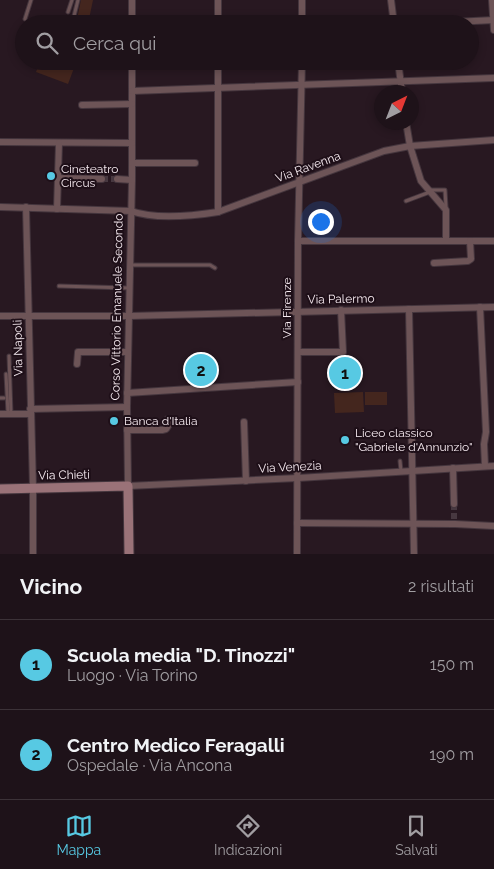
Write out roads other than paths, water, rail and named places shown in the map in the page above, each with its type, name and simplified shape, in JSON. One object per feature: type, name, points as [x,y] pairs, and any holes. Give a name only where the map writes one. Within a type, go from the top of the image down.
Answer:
[{"type":"main road","name":"Via Chieti","points":[[0,489],[128,486]]},
{"type":"main road","name":"Corso Vittorio Emanuele Secondo","points":[[128,486],[129,554]]},
{"type":"street","points":[[132,0],[132,15]]},
{"type":"street","points":[[218,0],[218,15]]},
{"type":"street","points":[[302,0],[302,15]]},
{"type":"street","points":[[392,0],[393,15]]},
{"type":"street","points":[[492,0],[494,30]]},
{"type":"street","points":[[479,21],[494,20]]},
{"type":"street","name":"Corso Vittorio Emanuele Secondo","points":[[128,486],[127,393],[132,180],[132,70]]},
{"type":"street","points":[[218,70],[218,212]]},
{"type":"street","name":"Via Firenze","points":[[297,554],[298,241],[302,70]]},
{"type":"street","points":[[399,70],[401,85]]},
{"type":"street","points":[[132,91],[494,78]]},
{"type":"street","points":[[82,105],[132,104]]},
{"type":"street","points":[[407,130],[410,146],[421,181],[446,210],[446,241]]},
{"type":"street","name":"Via Ravenna","points":[[0,207],[131,211],[141,215],[190,216],[218,212],[384,151],[410,146],[494,140]]},
{"type":"street","points":[[0,142],[132,144]]},
{"type":"street","points":[[57,208],[59,143]]},
{"type":"street","points":[[132,163],[195,163]]},
{"type":"street","points":[[57,178],[102,179]]},
{"type":"street","points":[[117,179],[132,180]]},
{"type":"street","name":"Via Napoli","points":[[26,207],[33,554]]},
{"type":"street","points":[[298,241],[494,241]]},
{"type":"street","points":[[434,262],[468,261],[470,259],[470,241]]},
{"type":"street","points":[[480,307],[486,432],[484,444],[485,466]]},
{"type":"street","name":"Via Palermo","points":[[0,316],[129,316],[494,307]]},
{"type":"street","points":[[409,309],[414,554]]},
{"type":"street","points":[[298,352],[343,352],[341,310]]},
{"type":"street","points":[[77,364],[78,352],[128,352]]},
{"type":"street","points":[[127,393],[298,382]]},
{"type":"street","points":[[6,414],[30,411],[127,407]]},
{"type":"street","points":[[127,430],[162,430],[168,426],[168,420]]},
{"type":"street","points":[[244,422],[246,480]]},
{"type":"street","name":"Via Venezia","points":[[128,486],[494,466]]},
{"type":"street","points":[[453,468],[454,504]]},
{"type":"street","points":[[297,523],[414,524],[454,522],[494,526]]},
{"type":"lane","points":[[26,15],[31,0]]},
{"type":"lane","points":[[68,12],[72,0]]},
{"type":"lane","points":[[74,15],[78,0]]},
{"type":"lane","points":[[218,10],[226,9]]},
{"type":"lane","points":[[406,201],[429,191],[445,190],[446,210]]},
{"type":"lane","points":[[130,265],[210,265],[215,268]]},
{"type":"lane","points":[[59,286],[129,288]]},
{"type":"lane","points":[[6,414],[9,356]]},
{"type":"lane","points":[[6,374],[6,414]]},
{"type":"tunnel","points":[[102,179],[117,179]]},
{"type":"tunnel","points":[[454,504],[454,519]]},
{"type":"place","name":"Cineteatro Circus","points":[[51,176]]},
{"type":"place","name":"Centro Medico Feragalli","points":[[201,370]]},
{"type":"place","name":"Scuola media \"D. Tinozzi\"","points":[[345,373]]},
{"type":"place","name":"Banca d'Italia","points":[[114,421]]},
{"type":"place","name":"Liceo classico \"Gabriele d'Annunzio\"","points":[[345,440]]}]
